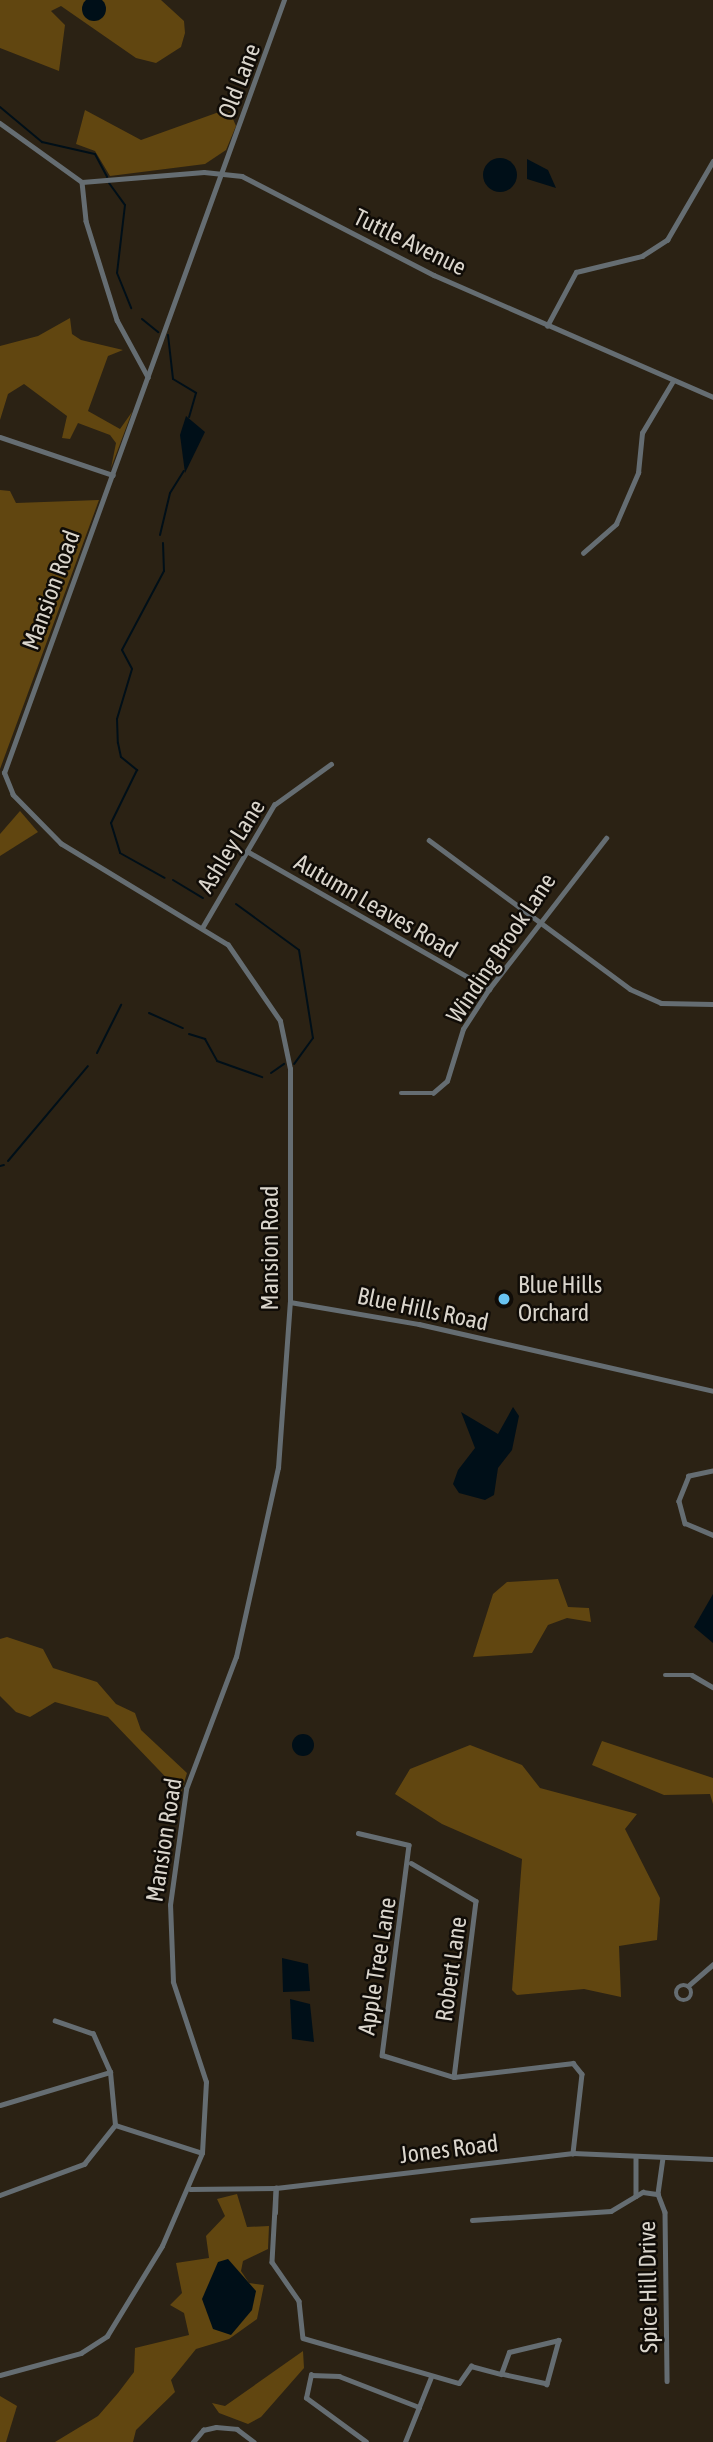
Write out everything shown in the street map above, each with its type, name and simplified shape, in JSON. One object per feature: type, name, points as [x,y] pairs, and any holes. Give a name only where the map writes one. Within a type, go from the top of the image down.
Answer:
[{"type":"street","name":"Old Lane","points":[[223,173],[284,0]]},
{"type":"street","points":[[0,123],[82,182],[86,221],[117,320],[148,377]]},
{"type":"street","points":[[547,326],[576,272],[642,256],[667,240],[713,161]]},
{"type":"street","name":"Tuttle Avenue","points":[[82,182],[223,173],[246,177],[547,326],[713,397]]},
{"type":"street","name":"Mansion Road","points":[[0,2375],[81,2354],[107,2336],[190,2189],[202,2153],[206,2082],[173,1982],[170,1905],[186,1789],[236,1657],[278,1468],[290,1302],[288,1043],[238,956],[202,928],[61,845],[5,779],[223,173]]},
{"type":"street","points":[[583,553],[616,524],[638,473],[645,425],[673,381]]},
{"type":"street","points":[[0,436],[113,475]]},
{"type":"street","name":"Ashley Lane","points":[[202,928],[274,805],[331,764]]},
{"type":"street","name":"Winding Brook Lane","points":[[401,1093],[433,1093],[447,1081],[463,1029],[489,989],[606,838]]},
{"type":"street","points":[[429,840],[630,989],[661,1003],[713,1004]]},
{"type":"street","name":"Autumn Leaves Road","points":[[247,851],[489,989]]},
{"type":"street","name":"Blue Hills Road","points":[[290,1302],[419,1324],[713,1391]]},
{"type":"street","points":[[713,1471],[689,1476],[679,1501],[685,1522],[713,1535]]},
{"type":"street","points":[[665,1675],[692,1675],[713,1687]]},
{"type":"street","name":"Apple Tree Lane","points":[[358,1833],[409,1845],[410,1863],[382,2055],[454,2077],[573,2063],[582,2074],[573,2153]]},
{"type":"street","name":"Robert Lane","points":[[410,1863],[476,1901],[454,2077]]},
{"type":"street","points":[[688,1986],[713,1964]]},
{"type":"street","points":[[0,2195],[84,2164],[114,2124],[110,2072],[93,2034],[55,2021]]},
{"type":"street","points":[[0,2105],[110,2072]]},
{"type":"street","points":[[114,2124],[202,2153]]},
{"type":"street","name":"Jones Road","points":[[190,2189],[276,2189],[573,2153],[713,2159]]},
{"type":"street","name":"Spice Hill Drive","points":[[636,2157],[636,2197]]},
{"type":"street","name":"Spice Hill Drive","points":[[663,2158],[658,2194],[666,2212],[667,2381]]},
{"type":"street","points":[[276,2189],[272,2262],[299,2301],[303,2338],[458,2383],[478,2365],[501,2374],[547,2384],[559,2340],[509,2352],[501,2374]]},
{"type":"street","name":"Spice Hill Drive","points":[[472,2220],[611,2211],[636,2197],[658,2194]]},
{"type":"street","points":[[366,2442],[306,2398],[311,2375],[338,2376],[419,2407]]},
{"type":"street","points":[[404,2442],[431,2377]]},
{"type":"street","points":[[193,2442],[216,2427],[237,2429],[254,2442]]},
{"type":"shaded area","points":[[94,-3],[105,4],[106,9],[99,20],[94,21],[83,14],[82,9],[89,-2]]},
{"type":"shaded area","points":[[0,0],[161,0],[184,21],[185,33],[181,47],[156,63],[136,58],[61,6],[51,11],[65,25],[59,71],[0,48]]},
{"type":"shaded area","points":[[85,110],[141,140],[219,112],[230,112],[236,126],[226,150],[205,164],[110,176],[95,151],[76,144]]},
{"type":"shaded area","points":[[500,158],[512,163],[517,175],[512,187],[500,192],[488,187],[483,175],[488,163]]},
{"type":"shaded area","points":[[527,159],[548,170],[556,188],[527,179]]},
{"type":"shaded area","points":[[70,318],[72,334],[81,340],[123,350],[108,356],[88,411],[120,429],[132,412],[111,468],[116,443],[110,435],[78,423],[70,439],[62,438],[67,416],[24,384],[8,394],[0,420],[0,346],[38,336]]},
{"type":"shaded area","points":[[186,416],[205,432],[185,473],[180,435]]},
{"type":"shaded area","points":[[0,490],[10,491],[16,503],[99,500],[0,769]]},
{"type":"shaded area","points":[[20,811],[38,832],[0,856],[0,834]]},
{"type":"shaded area","points":[[513,1407],[519,1416],[512,1450],[498,1468],[494,1495],[485,1500],[459,1493],[453,1484],[458,1470],[475,1448],[461,1412],[498,1434]]},
{"type":"shaded area","points":[[558,1579],[568,1607],[589,1608],[591,1622],[567,1618],[548,1625],[532,1653],[473,1657],[493,1594],[507,1582]]},
{"type":"shaded area","points":[[713,1594],[713,1643],[694,1627]]},
{"type":"shaded area","points":[[7,1637],[43,1649],[53,1668],[97,1682],[116,1704],[135,1713],[141,1730],[187,1773],[181,1793],[108,1717],[55,1702],[30,1717],[16,1712],[0,1696],[0,1639]]},
{"type":"shaded area","points":[[303,1734],[311,1737],[314,1745],[311,1753],[303,1756],[295,1753],[292,1745],[295,1737]]},
{"type":"shaded area","points":[[602,1741],[713,1778],[713,1804],[710,1794],[664,1795],[592,1765]]},
{"type":"shaded area","points":[[470,1745],[522,1765],[540,1788],[637,1814],[625,1829],[660,1898],[657,1940],[619,1946],[621,1997],[584,1989],[517,1995],[512,1990],[522,1859],[442,1824],[395,1794],[410,1769]]},
{"type":"shaded area","points":[[282,1958],[308,1964],[310,1991],[283,1992]]},
{"type":"shaded area","points":[[290,1999],[310,2004],[314,2042],[292,2039]]},
{"type":"shaded area","points":[[237,2194],[247,2227],[269,2226],[268,2249],[243,2261],[241,2271],[249,2283],[264,2285],[257,2319],[229,2339],[196,2349],[171,2380],[175,2392],[136,2430],[133,2442],[55,2442],[98,2416],[118,2393],[134,2372],[135,2348],[189,2335],[184,2313],[170,2305],[182,2293],[176,2263],[209,2258],[206,2236],[225,2216],[217,2199]]},
{"type":"shaded area","points":[[228,2259],[256,2291],[252,2310],[231,2335],[213,2329],[202,2299],[218,2262]]},
{"type":"shaded area","points":[[303,2351],[304,2368],[261,2417],[248,2424],[219,2413],[212,2403],[225,2406]]},
{"type":"shaded area","points":[[0,2396],[17,2406],[6,2442],[0,2442]]},
{"type":"waterway","points":[[0,107],[42,142],[95,154],[107,177]]},
{"type":"waterway","points":[[109,183],[125,205],[117,273],[131,308]]},
{"type":"waterway","points":[[142,319],[158,332]]},
{"type":"waterway","points":[[168,335],[173,379],[196,393],[189,417]]},
{"type":"waterway","points":[[160,535],[170,493],[184,471]]},
{"type":"waterway","points":[[163,543],[164,571],[122,650],[132,669],[117,719],[118,743],[121,757],[137,770],[111,823],[120,853],[165,878]]},
{"type":"waterway","points":[[173,880],[203,898]]},
{"type":"waterway","points":[[236,904],[299,950],[313,1038],[294,1064]]},
{"type":"waterway","points":[[97,1053],[121,1005]]},
{"type":"waterway","points":[[149,1013],[183,1028]]},
{"type":"waterway","points":[[189,1034],[205,1039],[217,1061],[262,1077]]},
{"type":"waterway","points":[[271,1073],[284,1064]]},
{"type":"waterway","points":[[8,1161],[88,1066]]},
{"type":"waterway","points":[[0,1166],[4,1165]]},
{"type":"place","name":"Blue Hills Orchard","points":[[504,1299]]}]
